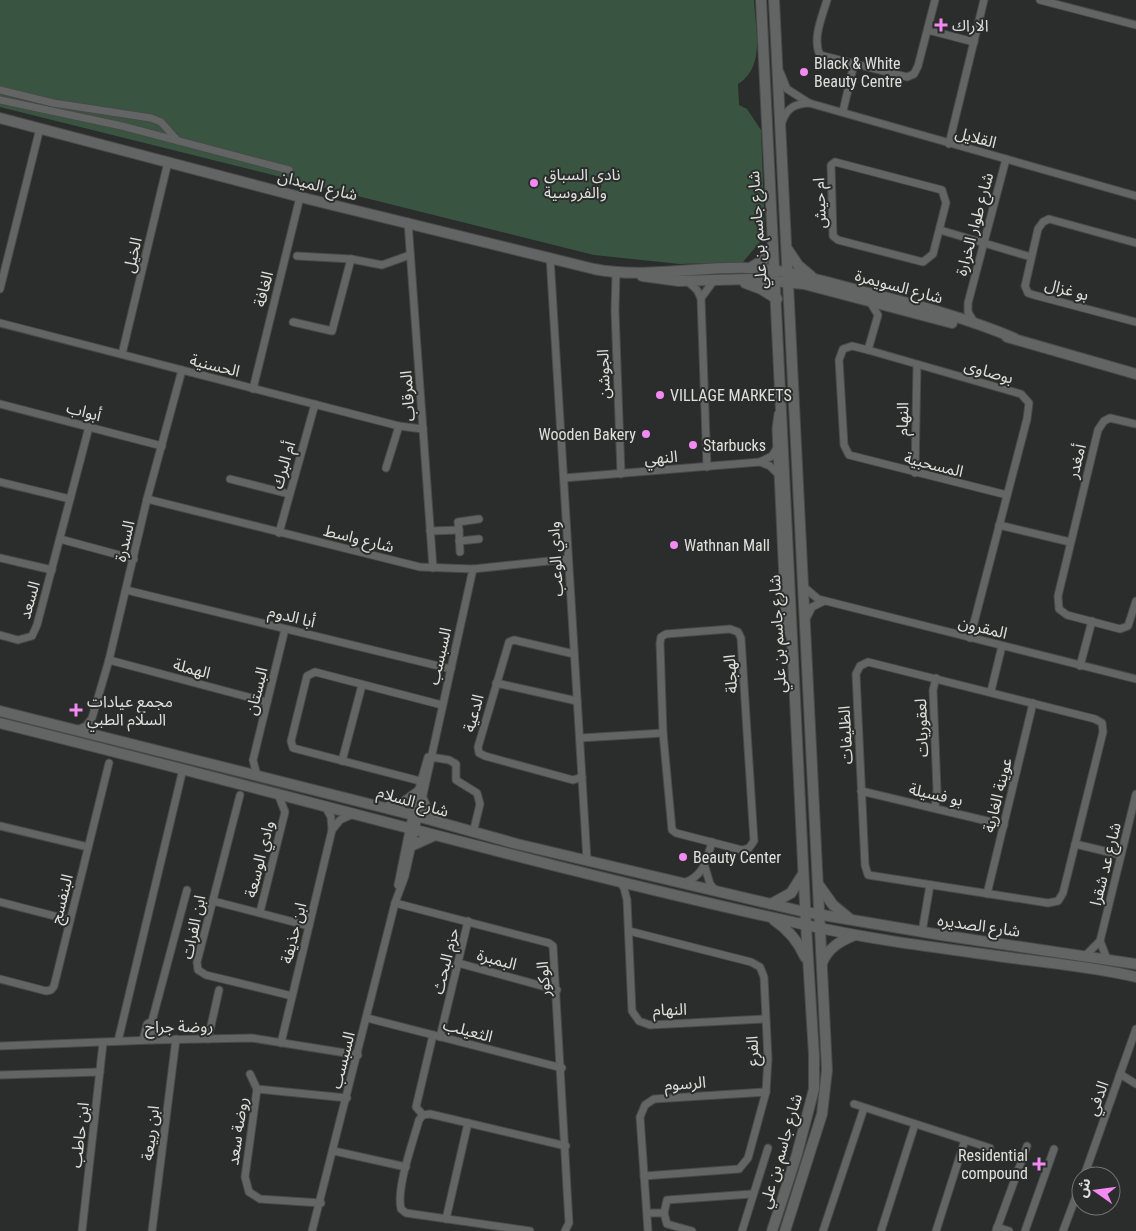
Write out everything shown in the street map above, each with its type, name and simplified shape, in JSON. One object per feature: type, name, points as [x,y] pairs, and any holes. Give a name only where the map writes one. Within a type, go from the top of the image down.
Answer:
[{"type":"street","name":"شارع جاسم بن علي","points":[[761,0],[777,299],[803,873],[814,1055],[814,1089],[797,1154],[772,1231]]},
{"type":"street","name":"شارع جاسم بن علي","points":[[774,0],[789,277],[816,880],[827,1070],[825,1100],[785,1231]]},
{"type":"street","points":[[827,0],[816,48],[820,55],[907,78],[914,74],[935,0]]},
{"type":"street","points":[[949,144],[984,0]]},
{"type":"street","points":[[1040,0],[1136,25]]},
{"type":"street","points":[[928,30],[974,42]]},
{"type":"street","name":"القلايل","points":[[778,63],[787,89],[810,103],[1136,196]]},
{"type":"street","points":[[843,111],[854,64]]},
{"type":"street","points":[[0,90],[70,106],[151,118],[161,122],[178,142]]},
{"type":"street","points":[[0,100],[122,126],[289,170]]},
{"type":"street","points":[[780,128],[786,112],[792,106],[810,103]]},
{"type":"street","name":"شارع الميدان","points":[[0,118],[300,197],[616,273],[749,268],[775,275]]},
{"type":"street","points":[[0,289],[40,128]]},
{"type":"street","name":"شارع طوار الخرارة","points":[[968,303],[1006,159]]},
{"type":"street","name":"الخيل","points":[[122,354],[168,162]]},
{"type":"street","name":"ام حيش","points":[[840,162],[942,190],[946,202],[940,230],[933,254],[923,262],[838,240],[833,236],[832,228],[831,165],[840,162]]},
{"type":"street","name":"الغافة","points":[[253,389],[291,255],[300,197]]},
{"type":"street","name":"بو غزال","points":[[1136,243],[1049,219],[1043,222],[1038,229],[1024,286],[1028,293],[1136,322]]},
{"type":"street","name":"المرقاب","points":[[408,222],[433,568]]},
{"type":"street","points":[[940,230],[984,242]]},
{"type":"street","name":"بو غزال","points":[[984,242],[1031,257]]},
{"type":"street","points":[[749,268],[763,260],[773,246]]},
{"type":"street","points":[[786,247],[798,266],[815,282],[799,292],[790,305]]},
{"type":"street","points":[[291,255],[351,259],[382,265],[410,255]]},
{"type":"street","name":"وادي الوعب","points":[[550,257],[587,860]]},
{"type":"street","points":[[293,322],[332,331],[351,259]]},
{"type":"street","name":"الجوشن","points":[[616,273],[615,310],[621,474]]},
{"type":"street","name":"شارع الميدان","points":[[630,273],[662,280],[687,281],[775,275]]},
{"type":"street","name":"شارع السويمرة","points":[[775,275],[815,282],[947,315],[975,323],[1014,338],[1136,374]]},
{"type":"street","points":[[701,298],[715,279]]},
{"type":"street","points":[[735,279],[755,286],[777,299]]},
{"type":"street","points":[[687,281],[695,287],[701,298],[707,467]]},
{"type":"street","name":"شارع السويمرة","points":[[815,282],[891,308],[990,334],[1014,338]]},
{"type":"street","points":[[870,302],[878,315]]},
{"type":"street","points":[[947,315],[959,312],[968,303]]},
{"type":"street","points":[[968,303],[968,312],[975,323]]},
{"type":"street","points":[[868,350],[878,315],[891,308]]},
{"type":"street","name":"الحسنية","points":[[0,323],[399,426],[423,429]]},
{"type":"street","name":"بوصاوى","points":[[855,458],[849,455],[844,448],[839,360],[843,350],[852,346],[1026,398],[1029,410],[970,638]]},
{"type":"street","name":"النهام","points":[[915,474],[917,364]]},
{"type":"street","name":"السدرة","points":[[92,718],[109,660],[147,500],[182,370]]},
{"type":"street","name":"أم البرك","points":[[278,533],[315,404]]},
{"type":"street","name":"أبواب","points":[[0,405],[162,446]]},
{"type":"street","points":[[781,407],[776,424],[785,623],[792,641]]},
{"type":"street","name":"أمغدر","points":[[1136,424],[1110,418],[1104,421],[1098,430],[1058,596],[1059,609],[1066,615],[1120,629],[1128,626],[1136,602]]},
{"type":"street","points":[[386,468],[399,426]]},
{"type":"street","name":"السعد","points":[[0,635],[18,640],[32,636],[37,626],[89,427]]},
{"type":"street","points":[[760,462],[768,459],[777,448]]},
{"type":"street","name":"المسحبية","points":[[855,458],[1007,495]]},
{"type":"street","points":[[760,462],[770,466],[778,474]]},
{"type":"street","name":"النهي","points":[[564,478],[760,462]]},
{"type":"street","points":[[230,479],[289,494]]},
{"type":"street","points":[[0,482],[70,499]]},
{"type":"street","name":"شارع واسط","points":[[147,500],[420,567],[473,569],[568,559]]},
{"type":"street","points":[[460,552],[458,522],[479,519]]},
{"type":"street","points":[[999,525],[1070,542]]},
{"type":"street","points":[[430,530],[458,530]]},
{"type":"street","points":[[60,539],[134,559]]},
{"type":"street","points":[[459,541],[479,539]]},
{"type":"street","points":[[0,558],[52,570]]},
{"type":"street","name":"السبسب","points":[[398,896],[473,569]]},
{"type":"street","name":"المقرون","points":[[803,586],[814,597],[824,601],[1136,679]]},
{"type":"street","name":"أبا الدوم","points":[[126,590],[451,668]]},
{"type":"street","points":[[805,621],[812,607],[824,601]]},
{"type":"street","points":[[1080,666],[1092,621]]},
{"type":"street","name":"البستان","points":[[257,776],[253,768],[253,760],[285,629]]},
{"type":"street","name":"الهجلة","points":[[730,629],[738,632],[741,638],[754,841],[749,848],[742,850],[676,833],[672,830],[663,733],[661,637],[666,634],[730,629]]},
{"type":"street","name":"الدعية","points":[[574,654],[514,640],[506,647],[478,747],[479,753],[573,780],[582,777]]},
{"type":"street","points":[[991,692],[1002,646]]},
{"type":"street","name":"الهملة","points":[[109,660],[267,702]]},
{"type":"street","name":"الظليفات","points":[[868,662],[991,692],[1095,719],[1102,723],[1104,732],[1063,893],[1058,901],[1048,903],[868,875],[865,865],[856,674],[860,666],[868,662]]},
{"type":"street","points":[[420,781],[296,749],[292,745],[307,676],[315,672],[442,705]]},
{"type":"street","name":"لعقوريات","points":[[935,807],[937,790],[933,690],[936,678]]},
{"type":"street","points":[[496,683],[577,701]]},
{"type":"street","points":[[342,761],[362,685]]},
{"type":"street","name":"عوينة الغارية","points":[[987,894],[1033,702]]},
{"type":"street","name":"شارع السلام","points":[[0,711],[416,816],[472,833],[818,914]]},
{"type":"street","points":[[77,730],[86,726],[92,718]]},
{"type":"street","points":[[92,718],[93,728],[99,736]]},
{"type":"street","name":"شارع السلام","points":[[0,723],[276,792],[433,836],[819,928]]},
{"type":"street","points":[[580,738],[663,733]]},
{"type":"street","points":[[432,753],[456,764],[456,780],[477,793],[480,804],[472,833]]},
{"type":"street","name":"السبسب","points":[[420,795],[420,781],[432,753]]},
{"type":"street","points":[[239,772],[253,760]]},
{"type":"street","name":"البنفسج","points":[[0,979],[46,991],[51,990],[109,763]]},
{"type":"street","points":[[118,1041],[183,769]]},
{"type":"street","name":"بو فسيلة","points":[[861,791],[935,807],[1004,825]]},
{"type":"street","name":"وادي الوسعة","points":[[260,912],[285,812],[282,801],[276,792]]},
{"type":"street","name":"شارع عد شقرا","points":[[1100,941],[1134,810],[1136,794]]},
{"type":"street","name":"ابن الفرات","points":[[240,795],[197,962],[198,970],[206,975],[292,996]]},
{"type":"street","points":[[384,808],[403,803],[420,795],[427,810],[440,823]]},
{"type":"street","name":"وادي الوسعة","points":[[285,812],[302,799]]},
{"type":"street","name":"ابن حذيفة","points":[[281,1042],[332,830],[331,816],[325,806]]},
{"type":"street","points":[[332,830],[340,820],[356,814]]},
{"type":"street","points":[[0,826],[88,847]]},
{"type":"street","name":"السبسب","points":[[312,1231],[321,1203],[395,903],[403,883],[411,846],[412,830]]},
{"type":"street","points":[[411,846],[433,836]]},
{"type":"street","points":[[684,883],[693,880],[705,867],[712,842]]},
{"type":"street","points":[[1075,844],[1121,855]]},
{"type":"street","points":[[705,867],[710,884],[716,891]]},
{"type":"street","points":[[770,904],[791,894],[803,873]]},
{"type":"street","name":"النهام","points":[[618,880],[624,888],[627,900],[632,1011],[639,1021],[650,1025],[764,1018]]},
{"type":"street","points":[[816,880],[833,905],[850,920]]},
{"type":"street","points":[[627,900],[631,890],[638,885]]},
{"type":"street","points":[[922,932],[930,885]]},
{"type":"street","points":[[152,1040],[154,1025],[152,1021],[186,890]]},
{"type":"street","points":[[213,901],[310,926]]},
{"type":"street","points":[[0,902],[70,920]]},
{"type":"street","name":"الوكور","points":[[395,903],[549,943],[555,951],[569,1223],[565,1231]]},
{"type":"street","name":"شارع الصديره","points":[[818,914],[922,932],[1136,964]]},
{"type":"street","points":[[769,916],[792,934],[800,944],[809,966]]},
{"type":"street","name":"حزم البحث","points":[[440,1037],[468,921]]},
{"type":"street","name":"شارع الصديره","points":[[819,928],[1136,977]]},
{"type":"street","name":"الفرع","points":[[629,931],[760,967],[764,977],[764,1018],[768,1059],[766,1092],[748,1158],[739,1169],[644,1176]]},
{"type":"street","points":[[821,967],[825,955],[835,945],[855,935]]},
{"type":"street","points":[[1085,956],[1100,941],[1107,959]]},
{"type":"street","name":"البمبرة","points":[[458,963],[557,990]]},
{"type":"street","points":[[208,1039],[219,990]]},
{"type":"street","name":"الثعيلب","points":[[367,1018],[562,1068]]},
{"type":"street","points":[[144,1040],[147,1024],[152,1021]]},
{"type":"street","name":"الدفي","points":[[1088,1166],[1136,1029]]},
{"type":"street","points":[[423,1115],[416,1107],[433,1035]]},
{"type":"street","name":"روضة جراح","points":[[0,1046],[252,1038],[358,1055]]},
{"type":"street","name":"ابن ربيعة","points":[[152,1231],[176,1039]]},
{"type":"street","name":"ابن حاطب","points":[[82,1231],[103,1043]]},
{"type":"street","points":[[0,1075],[100,1072]]},
{"type":"street","name":"روضة سعد","points":[[250,1074],[257,1089],[245,1177],[249,1192],[260,1198],[321,1203]]},
{"type":"street","points":[[1120,1074],[1136,1084]]},
{"type":"street","name":"روضة سعد","points":[[257,1089],[347,1098]]},
{"type":"street","name":"الرسوم","points":[[648,1231],[640,1116],[645,1105],[654,1099],[766,1092]]},
{"type":"street","points":[[854,1104],[990,1148]]},
{"type":"street","points":[[833,1231],[824,1230],[864,1108]]},
{"type":"street","points":[[530,1231],[406,1213],[400,1209],[399,1202],[406,1167],[419,1120],[423,1115],[430,1114],[566,1146]]},
{"type":"street","points":[[446,1219],[468,1123]]},
{"type":"street","points":[[881,1231],[915,1124]]},
{"type":"street","points":[[936,1231],[965,1140]]},
{"type":"street","points":[[1009,1231],[997,1229],[1027,1146]]},
{"type":"street","points":[[742,1231],[752,1194],[768,1148]]},
{"type":"street","points":[[1025,1231],[1054,1149]]},
{"type":"street","points":[[334,1151],[406,1167]]},
{"type":"street","points":[[692,1231],[666,1224],[664,1213],[667,1200],[752,1194]]},
{"type":"street","points":[[1064,1231],[1071,1211]]},
{"type":"street","points":[[648,1213],[664,1213]]},
{"type":"green space","name":"نادي السباق والفروسية","points":[[0,0],[754,0],[757,34],[756,57],[747,77],[738,84],[739,105],[747,109],[761,130],[765,236],[743,262],[680,264],[594,255],[0,107]]},
{"type":"place","name":"الاراك","points":[[941,25]]},
{"type":"place","name":"Black & White Beauty Centre","points":[[804,72]]},
{"type":"place","name":"نادي السباق والفروسية","points":[[534,183]]},
{"type":"place","name":"VILLAGE MARKETS","points":[[660,395]]},
{"type":"place","name":"Wooden Bakery","points":[[646,434]]},
{"type":"place","name":"Starbucks","points":[[693,445]]},
{"type":"place","name":"Wathnan Mall","points":[[674,545]]},
{"type":"place","name":"مجمع عيادات السلام الطبي","points":[[76,710]]},
{"type":"place","name":"Beauty Center","points":[[683,857]]},
{"type":"place","name":"Residential compound","points":[[1039,1164]]}]
